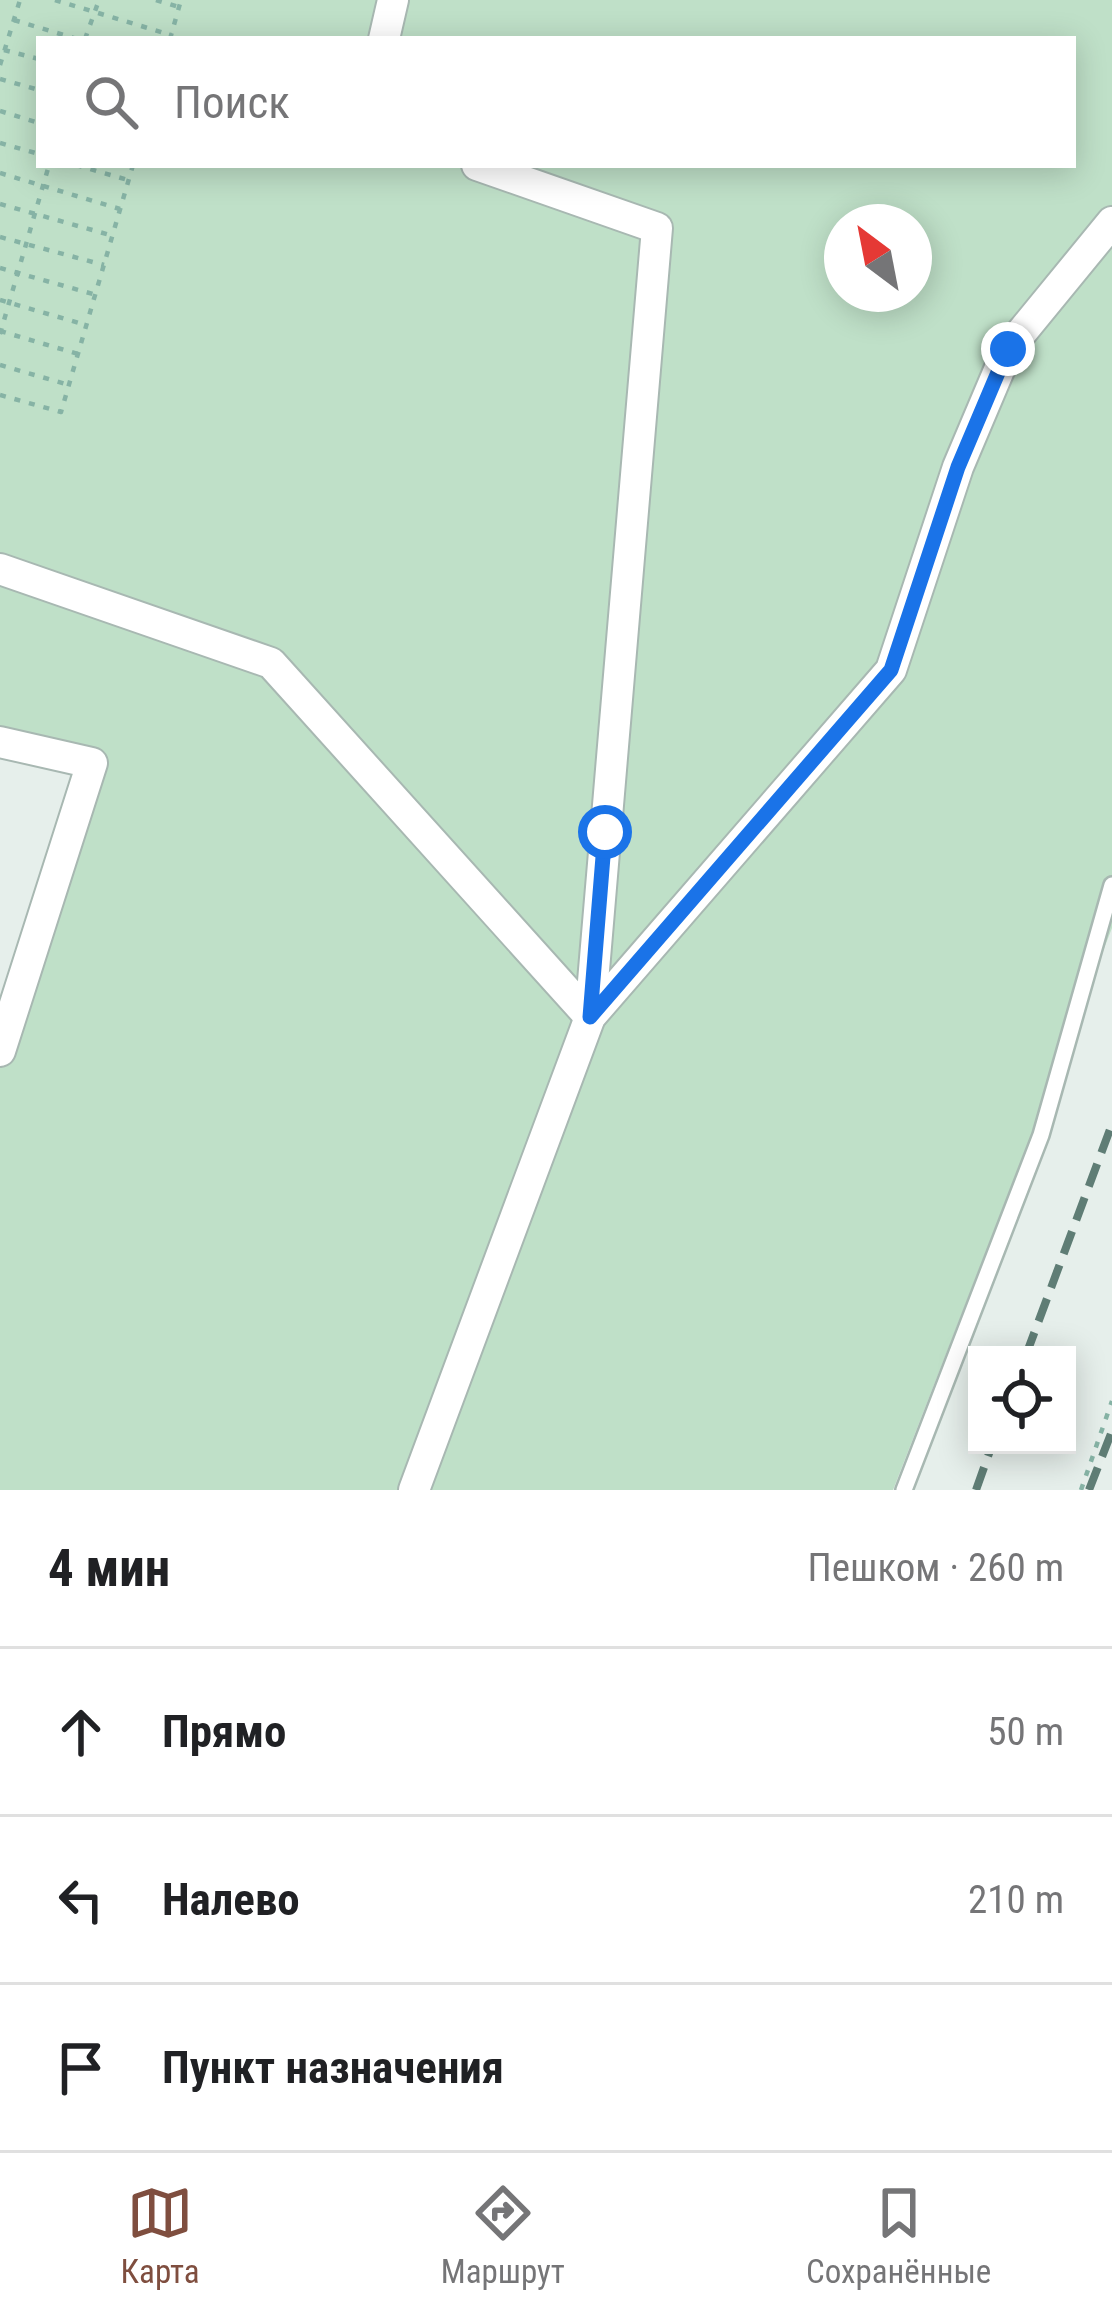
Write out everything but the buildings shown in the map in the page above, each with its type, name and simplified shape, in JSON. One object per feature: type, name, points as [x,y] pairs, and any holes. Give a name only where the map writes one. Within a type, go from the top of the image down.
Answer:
[{"type":"street","points":[[385,36],[393,0]]},
{"type":"street","points":[[414,1490],[590,1017],[657,228],[486,168]]},
{"type":"street","points":[[590,1017],[891,670],[958,467],[1008,349],[1112,222]]},
{"type":"street","points":[[0,569],[271,663],[590,1017]]},
{"type":"street","points":[[0,742],[92,763],[0,1051]]},
{"type":"lane","points":[[904,1490],[1041,1136],[1112,885]]},
{"type":"path","points":[[0,65],[20,0]]},
{"type":"path","points":[[55,0],[168,36]]},
{"type":"path","points":[[82,36],[99,0]]},
{"type":"path","points":[[156,0],[180,3],[171,36]]},
{"type":"path","points":[[14,20],[70,36]]},
{"type":"path","points":[[4,50],[36,58]]},
{"type":"path","points":[[0,79],[36,89]]},
{"type":"path","points":[[0,111],[36,122]]},
{"type":"path","points":[[0,143],[36,153]]},
{"type":"path","points":[[48,168],[19,274],[4,301],[0,332],[78,354]]},
{"type":"path","points":[[86,168],[129,181]]},
{"type":"path","points":[[0,395],[61,412],[133,168]]},
{"type":"path","points":[[0,173],[120,209]]},
{"type":"path","points":[[0,204],[112,236]]},
{"type":"path","points":[[0,237],[104,265]]},
{"type":"path","points":[[0,268],[95,295]]},
{"type":"path","points":[[4,301],[86,325]]},
{"type":"path","points":[[0,365],[69,386]]},
{"type":"path","points":[[1081,1490],[1112,1401]]},
{"type":"green space","points":[[0,0],[1112,0],[1112,928],[893,1490],[0,1490],[0,1051],[92,764],[0,740]]},
{"type":"railway","points":[[1029,1346],[1112,1124]]},
{"type":"railway","points":[[1089,1490],[1112,1431]]},
{"type":"railway","points":[[976,1490],[989,1454]]},
{"type":"route","points":[[605,832],[590,1017],[891,670],[958,467],[1008,349]]}]
